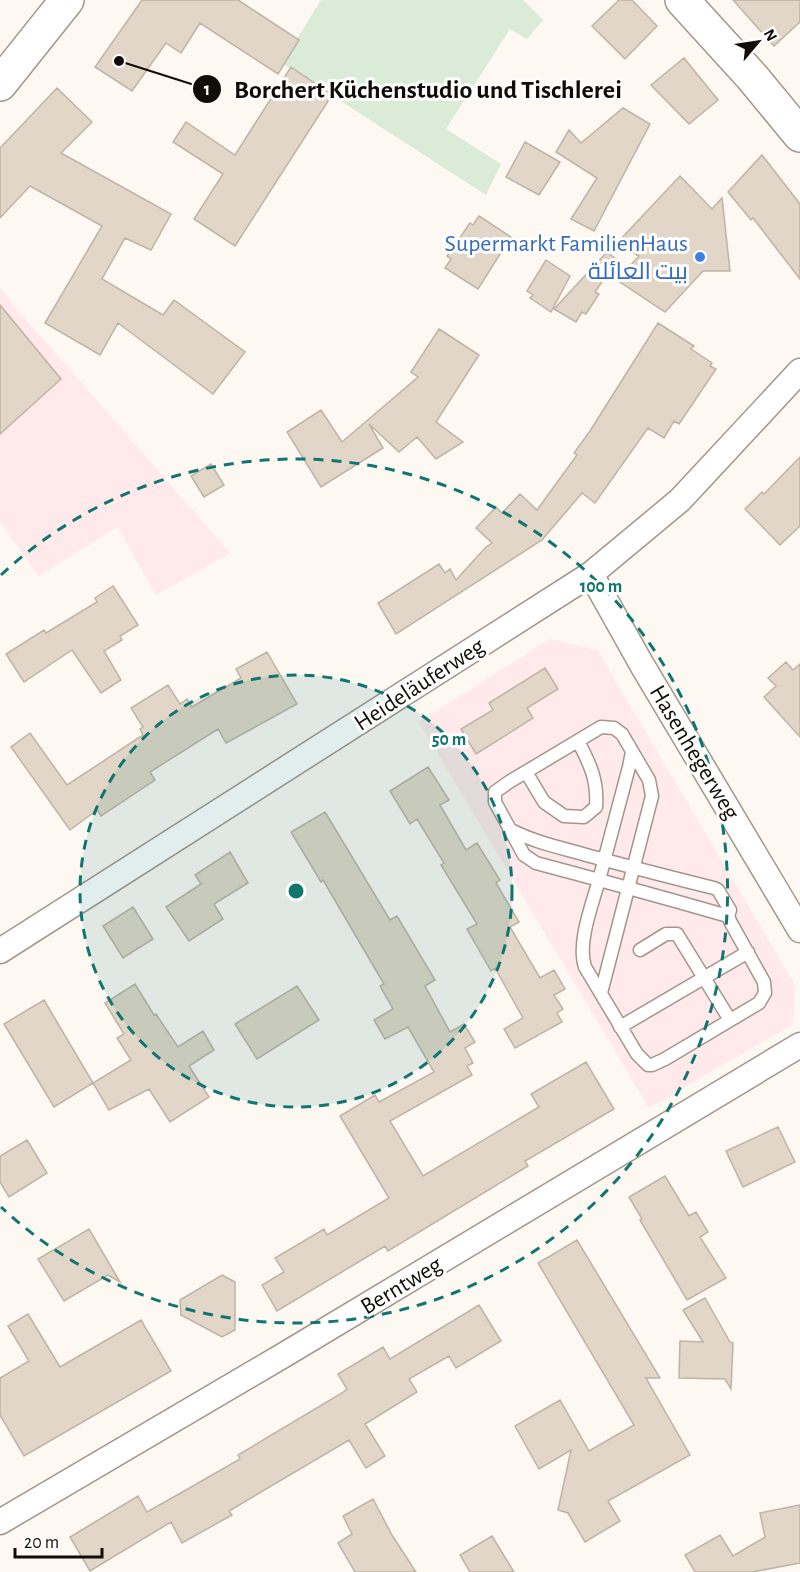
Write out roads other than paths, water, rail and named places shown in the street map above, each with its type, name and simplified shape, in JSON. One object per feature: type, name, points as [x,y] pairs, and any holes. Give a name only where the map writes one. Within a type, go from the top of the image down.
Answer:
[{"type":"main road","points":[[0,84],[68,0]]},
{"type":"main road","points":[[682,0],[746,69],[800,135]]},
{"type":"street","name":"Heideläuferweg","points":[[0,951],[591,574],[680,500],[800,371]]},
{"type":"street","name":"Hasenhegerweg","points":[[591,574],[642,665],[800,930]]},
{"type":"street","name":"Berntweg","points":[[0,1522],[289,1352],[800,1045]]},
{"type":"lane","points":[[601,993],[628,888],[634,867],[652,796],[649,780],[622,734],[609,727],[601,727],[495,792],[496,804],[524,855],[531,860],[599,880],[628,888],[728,916],[763,979],[765,993],[759,1003],[652,1065],[648,1065],[641,1060],[585,967],[583,960],[585,931],[599,880],[632,752]]},
{"type":"lane","points":[[526,772],[544,802],[564,816],[584,817],[596,807],[597,792],[592,768],[578,741]]},
{"type":"lane","points":[[511,830],[537,842],[714,888],[720,892],[730,910],[728,916]]},
{"type":"lane","points":[[640,950],[666,934],[677,934],[730,1020]]},
{"type":"lane","points":[[620,1027],[748,952]]},
{"type":"place","name":"Borchert Küchenstudio und Tischlerei","points":[[119,61]]},
{"type":"place","name":"Supermarkt FamilienHaus بيت العائلة","points":[[700,257]]}]
